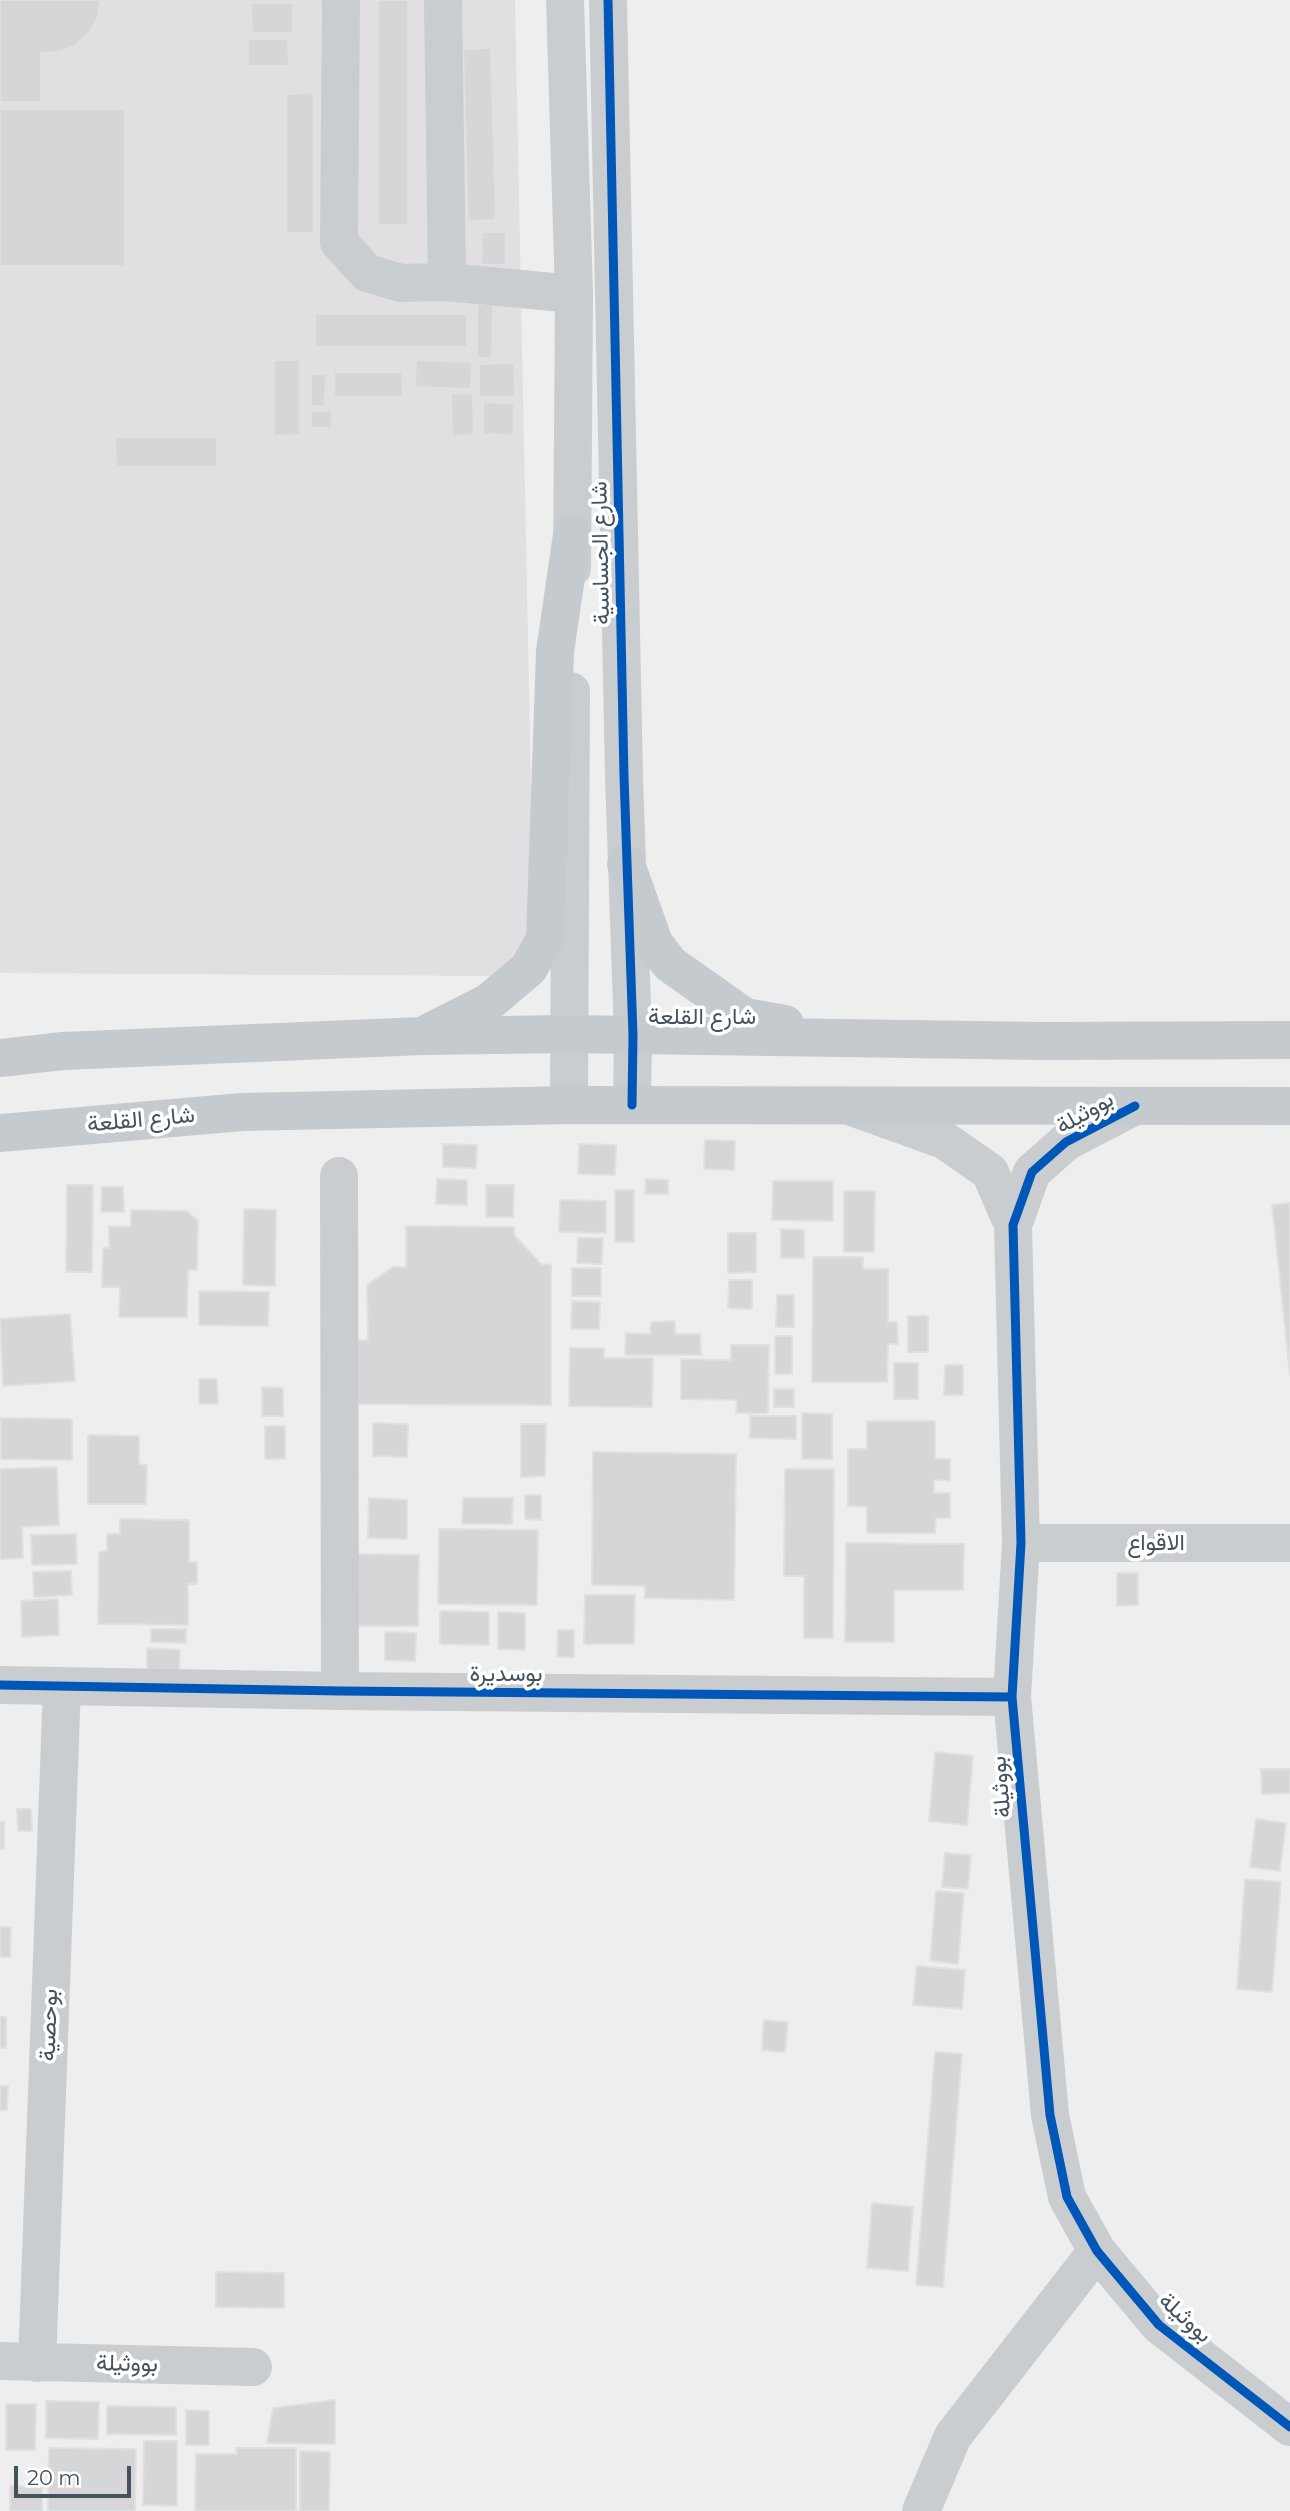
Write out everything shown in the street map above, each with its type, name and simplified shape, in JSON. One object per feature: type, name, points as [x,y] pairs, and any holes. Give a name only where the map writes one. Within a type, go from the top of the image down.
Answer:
[{"type":"main road","points":[[423,1036],[489,1002],[529,968],[545,939],[555,652],[572,535]]},
{"type":"main road","points":[[626,864],[654,943],[670,964],[745,1017],[856,1037]]},
{"type":"main road","name":"شارع القلعة","points":[[0,1058],[63,1051],[423,1036],[569,1034],[1042,1041],[1290,1040]]},
{"type":"main road","name":"شارع القلعة","points":[[0,1133],[242,1112],[569,1105],[1290,1106]]},
{"type":"street","points":[[341,0],[339,242],[367,273],[401,283],[447,282],[574,294]]},
{"type":"street","points":[[443,0],[447,282]]},
{"type":"street","name":"شارع الجساسية","points":[[565,0],[574,294],[569,1105]]},
{"type":"street","name":"شارع الجساسية","points":[[608,0],[626,864],[633,1036],[632,1105]]},
{"type":"street","name":"بووثيلة","points":[[848,1106],[944,1140],[990,1172],[1013,1225]]},
{"type":"street","name":"بووثيلة","points":[[1135,1106],[1066,1143],[1032,1171],[1013,1225],[1021,1543],[1012,1697],[1050,2115],[1067,2197],[1097,2251],[1158,2326],[1290,2427]]},
{"type":"street","points":[[339,1176],[340,1691]]},
{"type":"street","name":"الاقواع","points":[[1021,1543],[1290,1543]]},
{"type":"street","name":"بوسديرة","points":[[0,1685],[1012,1697]]},
{"type":"street","name":"بوحصية","points":[[18,2362],[62,1686]]},
{"type":"street","points":[[921,2511],[953,2436],[1097,2251]]},
{"type":"street","name":"بووثيلة","points":[[18,2362],[253,2367]]},
{"type":"shaded area","points":[[0,0],[515,0],[534,935],[497,976],[0,973]]},
{"type":"building","points":[[0,0],[101,0],[98,17],[90,32],[76,45],[60,52],[41,53],[41,102],[0,102]]},
{"type":"building","points":[[378,0],[408,0],[408,225],[378,225]]},
{"type":"building","points":[[251,3],[293,3],[293,33],[252,33]]},
{"type":"building","points":[[248,39],[288,39],[289,66],[248,66]]},
{"type":"building","points":[[491,48],[496,220],[468,221],[463,49]]},
{"type":"building","points":[[314,93],[314,233],[286,233],[286,94]]},
{"type":"building","points":[[0,109],[125,109],[125,266],[0,266]]},
{"type":"building","points":[[482,232],[506,232],[506,265],[481,265]]},
{"type":"building","points":[[477,304],[493,304],[492,358],[477,358]]},
{"type":"building","points":[[315,314],[467,314],[467,347],[315,347]]},
{"type":"building","points":[[274,360],[300,360],[300,435],[274,436]]},
{"type":"building","points":[[416,360],[472,362],[471,389],[415,387]]},
{"type":"building","points":[[514,363],[515,397],[479,397],[479,364]]},
{"type":"building","points":[[334,372],[402,372],[403,397],[334,397]]},
{"type":"building","points":[[311,374],[326,374],[325,406],[311,406]]},
{"type":"building","points":[[451,393],[473,393],[474,435],[452,436]]},
{"type":"building","points":[[483,402],[514,403],[514,435],[483,434]]},
{"type":"building","points":[[311,411],[332,411],[332,428],[311,428]]},
{"type":"building","points":[[115,437],[217,437],[217,467],[116,467]]},
{"type":"building","points":[[705,1140],[735,1141],[734,1170],[704,1169]]},
{"type":"building","points":[[443,1144],[477,1145],[476,1168],[443,1167]]},
{"type":"building","points":[[579,1144],[616,1145],[615,1175],[578,1174]]},
{"type":"building","points":[[437,1179],[467,1180],[467,1205],[436,1204]]},
{"type":"building","points":[[646,1179],[668,1180],[668,1194],[645,1194]]},
{"type":"building","points":[[773,1181],[833,1181],[833,1221],[772,1220]]},
{"type":"building","points":[[67,1185],[93,1185],[92,1272],[66,1272]]},
{"type":"building","points":[[486,1185],[514,1185],[513,1217],[486,1217]]},
{"type":"building","points":[[102,1187],[123,1187],[124,1212],[101,1212]]},
{"type":"building","points":[[615,1190],[634,1190],[634,1242],[615,1242]]},
{"type":"building","points":[[844,1191],[875,1191],[874,1252],[844,1252]]},
{"type":"building","points":[[560,1200],[606,1201],[606,1233],[559,1232]]},
{"type":"building","points":[[1290,1203],[1290,1375],[1272,1205]]},
{"type":"building","points":[[244,1209],[276,1210],[275,1286],[243,1285]]},
{"type":"building","points":[[131,1210],[187,1211],[198,1221],[197,1270],[188,1270],[187,1317],[119,1317],[120,1287],[102,1287],[103,1248],[109,1248],[109,1226],[131,1227]]},
{"type":"building","points":[[406,1226],[514,1227],[514,1235],[541,1264],[551,1265],[551,1405],[347,1404],[348,1340],[368,1340],[367,1285],[393,1267],[406,1267]]},
{"type":"building","points":[[781,1229],[804,1230],[804,1258],[781,1258]]},
{"type":"building","points":[[728,1233],[756,1233],[756,1272],[728,1273]]},
{"type":"building","points":[[578,1238],[603,1238],[602,1264],[577,1263]]},
{"type":"building","points":[[813,1257],[863,1257],[863,1269],[888,1269],[888,1322],[897,1322],[898,1344],[888,1344],[887,1382],[812,1382]]},
{"type":"building","points":[[572,1268],[601,1268],[601,1296],[572,1296]]},
{"type":"building","points":[[729,1280],[752,1280],[752,1309],[728,1308]]},
{"type":"building","points":[[199,1291],[269,1292],[268,1326],[199,1325]]},
{"type":"building","points":[[777,1295],[794,1295],[794,1327],[776,1327]]},
{"type":"building","points":[[572,1301],[600,1302],[599,1329],[571,1329]]},
{"type":"building","points":[[70,1314],[75,1381],[3,1386],[0,1319]]},
{"type":"building","points":[[908,1316],[928,1316],[928,1352],[908,1352]]},
{"type":"building","points":[[675,1321],[675,1334],[700,1334],[701,1355],[625,1355],[626,1333],[650,1334],[651,1322]]},
{"type":"building","points":[[775,1336],[792,1336],[792,1374],[775,1374]]},
{"type":"building","points":[[731,1345],[769,1345],[768,1413],[736,1413],[737,1400],[681,1399],[681,1359],[731,1360]]},
{"type":"building","points":[[570,1348],[604,1348],[604,1358],[653,1358],[652,1407],[569,1406]]},
{"type":"building","points":[[894,1363],[918,1363],[918,1399],[894,1399]]},
{"type":"building","points":[[945,1365],[963,1365],[963,1395],[944,1395]]},
{"type":"building","points":[[199,1379],[217,1379],[218,1404],[199,1404]]},
{"type":"building","points":[[262,1387],[283,1388],[283,1416],[262,1416]]},
{"type":"building","points":[[774,1389],[794,1389],[794,1407],[774,1407]]},
{"type":"building","points":[[802,1413],[832,1414],[832,1459],[802,1459]]},
{"type":"building","points":[[750,1416],[796,1416],[796,1439],[750,1438]]},
{"type":"building","points":[[1,1418],[72,1419],[72,1460],[1,1459]]},
{"type":"building","points":[[867,1421],[935,1421],[935,1459],[950,1459],[950,1481],[934,1480],[934,1493],[950,1493],[950,1518],[936,1518],[935,1533],[867,1533],[867,1507],[848,1506],[848,1449],[867,1449]]},
{"type":"building","points":[[373,1423],[408,1424],[407,1457],[373,1456]]},
{"type":"building","points":[[521,1424],[546,1424],[545,1476],[521,1477]]},
{"type":"building","points":[[265,1426],[285,1426],[285,1459],[265,1459]]},
{"type":"building","points":[[88,1435],[139,1436],[139,1464],[147,1465],[146,1504],[88,1504]]},
{"type":"building","points":[[593,1452],[736,1454],[734,1600],[645,1598],[645,1586],[592,1585]]},
{"type":"building","points":[[57,1467],[59,1525],[22,1527],[23,1558],[0,1559],[0,1469]]},
{"type":"building","points":[[785,1469],[834,1469],[833,1638],[804,1638],[804,1576],[784,1576]]},
{"type":"building","points":[[525,1495],[541,1495],[541,1520],[525,1519]]},
{"type":"building","points":[[369,1498],[407,1500],[407,1539],[368,1538]]},
{"type":"building","points":[[463,1498],[513,1498],[512,1524],[462,1524]]},
{"type":"building","points":[[120,1519],[189,1520],[189,1562],[197,1562],[197,1584],[188,1584],[188,1625],[98,1624],[99,1552],[107,1551],[107,1534],[120,1534]]},
{"type":"building","points":[[439,1529],[538,1530],[537,1605],[438,1604]]},
{"type":"building","points":[[76,1534],[77,1564],[32,1565],[31,1535]]},
{"type":"building","points":[[846,1543],[964,1544],[963,1590],[894,1590],[894,1642],[845,1642]]},
{"type":"building","points":[[354,1554],[419,1555],[418,1626],[352,1626]]},
{"type":"building","points":[[71,1571],[72,1595],[34,1597],[33,1572]]},
{"type":"building","points":[[1117,1573],[1138,1573],[1138,1605],[1117,1606]]},
{"type":"building","points":[[585,1595],[635,1595],[634,1644],[584,1644]]},
{"type":"building","points":[[58,1599],[59,1635],[22,1637],[21,1601]]},
{"type":"building","points":[[440,1611],[489,1612],[489,1645],[440,1644]]},
{"type":"building","points":[[498,1612],[525,1613],[525,1650],[498,1649]]},
{"type":"building","points":[[151,1629],[186,1629],[186,1643],[151,1642]]},
{"type":"building","points":[[558,1630],[574,1630],[574,1657],[557,1657]]},
{"type":"building","points":[[385,1632],[416,1633],[415,1661],[385,1660]]},
{"type":"building","points":[[147,1648],[180,1650],[179,1672],[147,1671]]},
{"type":"building","points":[[935,1752],[973,1756],[967,1825],[929,1821]]},
{"type":"building","points":[[1261,1769],[1290,1769],[1290,1793],[1262,1794]]},
{"type":"building","points":[[17,1809],[31,1809],[32,1831],[18,1831]]},
{"type":"building","points":[[1256,1819],[1286,1823],[1280,1871],[1250,1867]]},
{"type":"building","points":[[0,1822],[4,1822],[4,1849],[0,1849]]},
{"type":"building","points":[[945,1853],[971,1855],[968,1889],[942,1887]]},
{"type":"building","points":[[1245,1879],[1281,1882],[1272,1992],[1237,1989]]},
{"type":"building","points":[[936,1891],[964,1893],[958,1964],[930,1961]]},
{"type":"building","points":[[0,1927],[11,1927],[10,1957],[0,1957]]},
{"type":"building","points":[[917,1966],[965,1970],[962,2009],[913,2005]]},
{"type":"building","points":[[0,2017],[6,2017],[6,2048],[0,2048]]},
{"type":"building","points":[[764,2020],[788,2022],[785,2052],[762,2050]]},
{"type":"building","points":[[935,2052],[962,2054],[943,2287],[916,2285]]},
{"type":"building","points":[[0,2086],[8,2086],[7,2110],[0,2110]]},
{"type":"building","points":[[872,2203],[913,2207],[908,2271],[867,2268]]},
{"type":"building","points":[[216,2272],[284,2273],[284,2308],[216,2307]]},
{"type":"building","points":[[335,2400],[335,2444],[267,2443],[273,2408]]},
{"type":"building","points":[[46,2401],[99,2402],[98,2439],[46,2438]]},
{"type":"building","points":[[6,2404],[36,2404],[35,2450],[6,2450]]},
{"type":"building","points":[[107,2406],[176,2407],[176,2435],[107,2434]]},
{"type":"building","points":[[186,2410],[209,2411],[209,2445],[186,2445]]},
{"type":"building","points":[[144,2441],[177,2441],[177,2506],[143,2505]]},
{"type":"building","points":[[49,2448],[136,2449],[135,2511],[48,2511]]},
{"type":"building","points":[[236,2448],[296,2448],[296,2511],[195,2511],[196,2454],[237,2454]]},
{"type":"building","points":[[300,2451],[330,2452],[329,2511],[300,2511]]},
{"type":"building","points":[[10,2486],[42,2487],[42,2511],[10,2511]]},
{"type":"cycle path","points":[[608,0],[624,776],[633,1036],[632,1105]]},
{"type":"cycle path","points":[[1135,1106],[1066,1142],[1032,1172],[1013,1225],[1021,1543],[1012,1697],[1050,2115],[1067,2197],[1097,2251],[1159,2325],[1290,2427]]},
{"type":"cycle path","points":[[0,1685],[1012,1697]]}]
